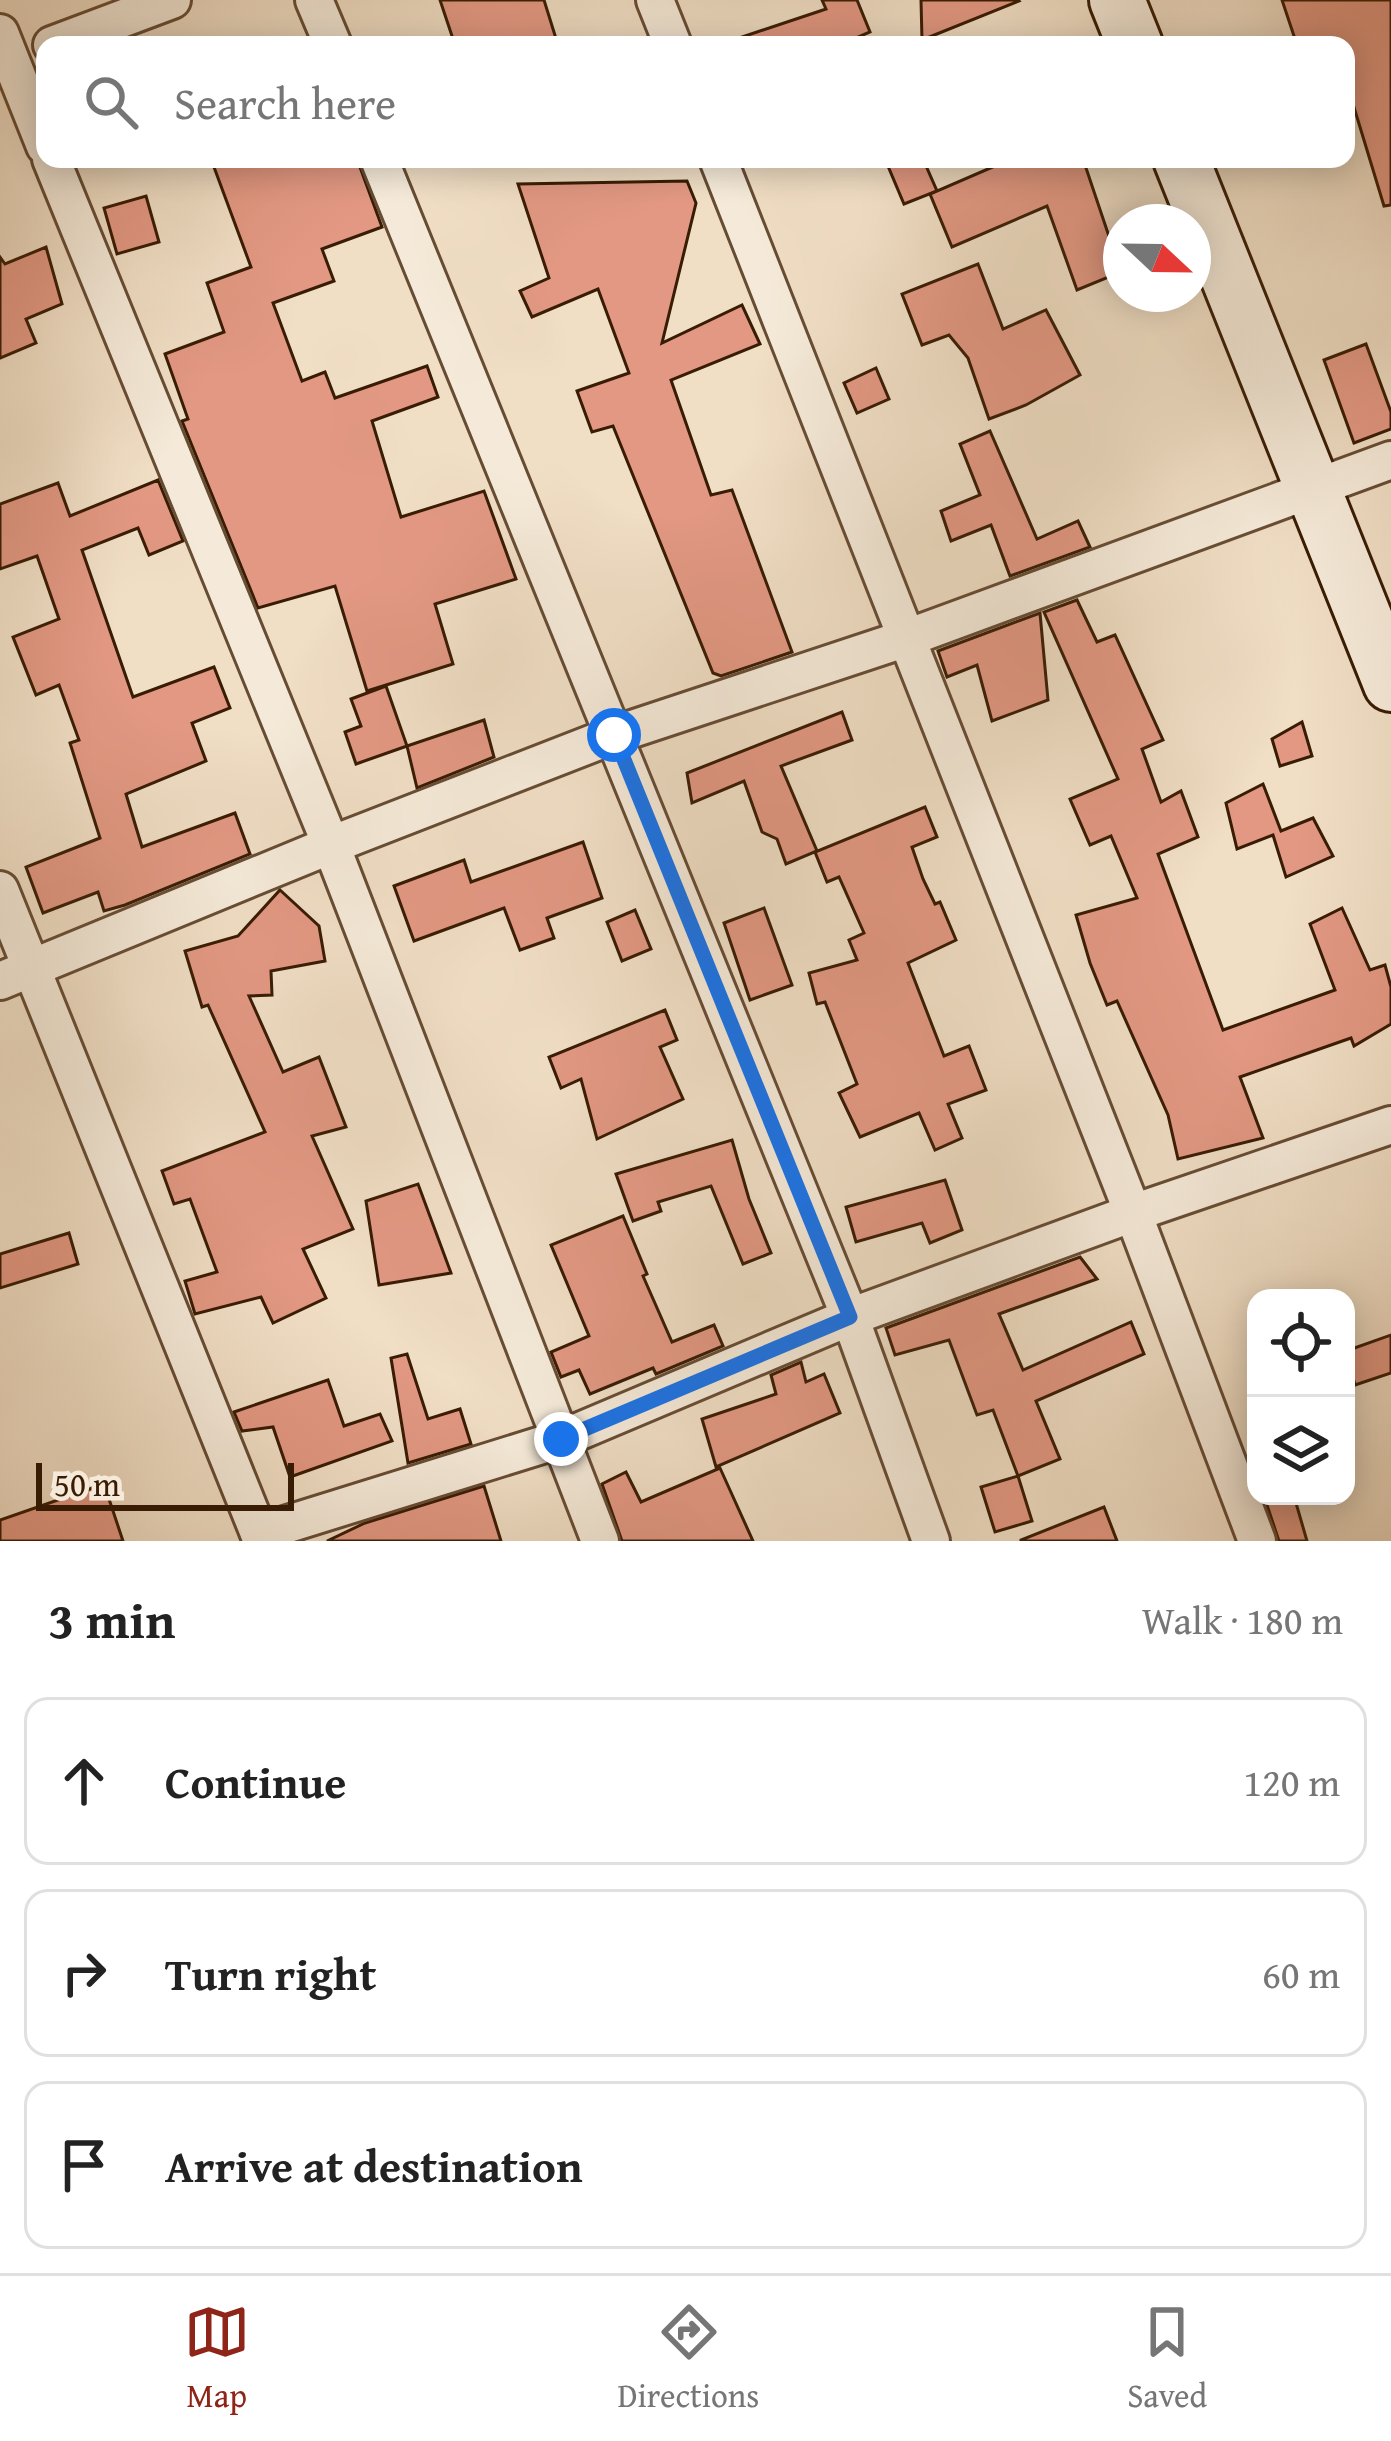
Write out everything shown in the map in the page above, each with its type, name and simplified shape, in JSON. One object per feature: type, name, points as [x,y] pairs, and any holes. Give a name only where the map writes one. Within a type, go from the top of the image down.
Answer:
[{"type":"street","points":[[75,36],[172,0]]},
{"type":"street","points":[[314,0],[329,36]]},
{"type":"street","points":[[655,0],[669,36]]},
{"type":"street","points":[[1117,0],[1131,36]]},
{"type":"street","points":[[36,48],[3,53],[36,126]]},
{"type":"street","points":[[54,168],[331,845],[600,1541]]},
{"type":"street","points":[[383,168],[850,1317],[931,1541]]},
{"type":"street","points":[[722,168],[1133,1213],[1257,1541]]},
{"type":"street","points":[[1184,168],[1391,684]]},
{"type":"street","points":[[15,975],[614,735],[907,638],[1391,460]]},
{"type":"street","points":[[0,890],[15,975],[261,1537],[561,1439],[850,1317],[1391,1125]]},
{"type":"building","points":[[440,0],[544,0],[555,36],[452,36]]},
{"type":"building","points":[[822,0],[857,0],[870,32],[861,36],[745,36],[826,9]]},
{"type":"building","points":[[921,0],[1019,1],[932,36],[922,36]]},
{"type":"building","points":[[1282,0],[1391,0],[1391,205],[1384,206],[1355,111],[1355,36],[1294,36]]},
{"type":"building","points":[[214,168],[360,168],[382,227],[322,249],[334,281],[273,303],[302,381],[325,372],[335,398],[427,366],[438,397],[372,421],[401,517],[484,491],[516,579],[435,604],[453,664],[367,691],[335,586],[258,608],[182,421],[188,419],[165,354],[224,332],[207,283],[251,267]]},
{"type":"building","points":[[889,168],[927,168],[937,191],[904,204]]},
{"type":"building","points":[[990,168],[1086,168],[1103,218],[1103,279],[1077,290],[1047,206],[952,247],[930,194]]},
{"type":"building","points":[[687,181],[696,203],[662,343],[742,305],[760,344],[671,380],[711,495],[732,490],[792,652],[721,676],[713,673],[613,426],[592,432],[577,391],[629,373],[598,289],[532,317],[520,291],[549,278],[518,184]]},
{"type":"building","points":[[146,196],[159,242],[117,254],[104,208]]},
{"type":"building","points":[[46,247],[62,304],[26,319],[36,343],[0,358],[0,257],[5,264]]},
{"type":"building","points":[[978,264],[1003,329],[1046,310],[1080,375],[989,419],[968,358],[949,335],[922,345],[902,294]]},
{"type":"building","points":[[1366,344],[1391,412],[1391,429],[1354,443],[1324,360]]},
{"type":"building","points":[[876,368],[889,399],[857,413],[844,383]]},
{"type":"building","points":[[990,431],[1037,539],[1078,521],[1090,547],[1010,576],[991,525],[951,541],[941,511],[980,495],[960,444]]},
{"type":"building","points":[[158,480],[183,541],[149,555],[138,528],[82,550],[133,697],[214,667],[230,708],[192,723],[206,761],[126,794],[142,847],[235,813],[250,854],[104,911],[98,892],[43,913],[26,867],[100,838],[70,743],[79,740],[59,685],[36,695],[13,637],[59,619],[37,556],[0,569],[0,504],[58,483],[70,516]]},
{"type":"building","points":[[1077,600],[1097,642],[1115,635],[1163,740],[1142,749],[1161,802],[1181,791],[1198,837],[1158,854],[1223,1030],[1335,990],[1310,924],[1342,908],[1370,970],[1385,965],[1391,987],[1391,1024],[1354,1046],[1351,1038],[1240,1077],[1263,1138],[1178,1159],[1168,1115],[1117,1001],[1107,1005],[1090,963],[1076,915],[1137,898],[1111,836],[1090,845],[1070,799],[1118,779],[1044,612]]},
{"type":"building","points":[[1040,613],[1048,700],[992,721],[977,665],[947,677],[938,651]]},
{"type":"building","points":[[386,686],[407,746],[356,764],[345,732],[361,726],[351,699]]},
{"type":"building","points":[[842,712],[852,740],[781,766],[817,851],[786,864],[777,839],[762,832],[744,781],[692,803],[687,773]]},
{"type":"building","points":[[484,720],[494,757],[417,788],[407,746]]},
{"type":"building","points":[[1302,722],[1312,756],[1280,766],[1272,739]]},
{"type":"building","points":[[1263,784],[1281,831],[1313,818],[1333,856],[1286,877],[1273,835],[1237,849],[1226,803]]},
{"type":"building","points":[[925,807],[937,837],[912,847],[923,879],[935,904],[940,902],[956,940],[908,963],[944,1056],[969,1046],[986,1090],[948,1104],[962,1138],[935,1150],[919,1113],[860,1137],[839,1093],[857,1084],[825,1002],[817,1004],[809,973],[857,960],[849,940],[864,933],[839,877],[827,882],[815,852]]},
{"type":"building","points":[[583,842],[602,898],[547,918],[554,938],[520,950],[504,908],[414,941],[394,886],[464,860],[471,882]]},
{"type":"building","points":[[280,890],[319,926],[325,961],[271,971],[272,995],[249,996],[283,1072],[319,1057],[346,1127],[312,1136],[353,1229],[303,1249],[326,1298],[273,1323],[261,1297],[195,1314],[185,1281],[217,1272],[190,1199],[174,1204],[162,1171],[265,1132],[208,1005],[202,1007],[185,951],[238,936]]},
{"type":"building","points":[[764,908],[792,985],[750,1000],[724,923]]},
{"type":"building","points":[[635,910],[651,949],[622,961],[607,922]]},
{"type":"building","points":[[665,1010],[677,1040],[660,1047],[683,1099],[597,1139],[581,1079],[561,1088],[549,1057]]},
{"type":"building","points":[[732,1140],[771,1253],[743,1264],[711,1186],[658,1202],[661,1211],[633,1221],[616,1174]]},
{"type":"building","points":[[945,1180],[962,1230],[930,1243],[922,1223],[856,1242],[846,1207]]},
{"type":"building","points":[[418,1184],[451,1273],[379,1285],[366,1201]]},
{"type":"building","points":[[623,1216],[672,1342],[714,1325],[723,1346],[590,1394],[579,1370],[561,1377],[551,1352],[589,1336],[551,1245]]},
{"type":"building","points":[[69,1233],[78,1264],[0,1288],[0,1254]]},
{"type":"building","points":[[1080,1257],[1097,1279],[999,1314],[1023,1370],[1131,1322],[1144,1354],[1036,1401],[1060,1459],[1018,1476],[993,1410],[977,1415],[949,1340],[895,1355],[886,1328]]},
{"type":"building","points":[[1391,1335],[1391,1373],[1355,1385],[1355,1348]]},
{"type":"building","points":[[407,1354],[428,1419],[460,1409],[471,1444],[408,1463],[391,1358]]},
{"type":"building","points":[[801,1362],[806,1382],[824,1374],[840,1413],[716,1467],[702,1419],[776,1394],[771,1375]]},
{"type":"building","points":[[328,1380],[344,1426],[380,1414],[392,1441],[290,1477],[273,1427],[242,1431],[234,1412]]},
{"type":"building","points":[[720,1468],[753,1541],[622,1541],[602,1484],[626,1472],[641,1502]]},
{"type":"building","points":[[1018,1476],[1032,1521],[995,1532],[981,1487]]},
{"type":"building","points":[[104,1484],[123,1541],[0,1541],[0,1520]]},
{"type":"building","points":[[484,1486],[501,1541],[327,1541],[365,1523]]},
{"type":"building","points":[[1267,1505],[1297,1505],[1307,1541],[1279,1541]]},
{"type":"building","points":[[1104,1507],[1117,1541],[1021,1541],[1021,1540]]},
{"type":"route","points":[[561,1439],[850,1317],[614,735]]}]
